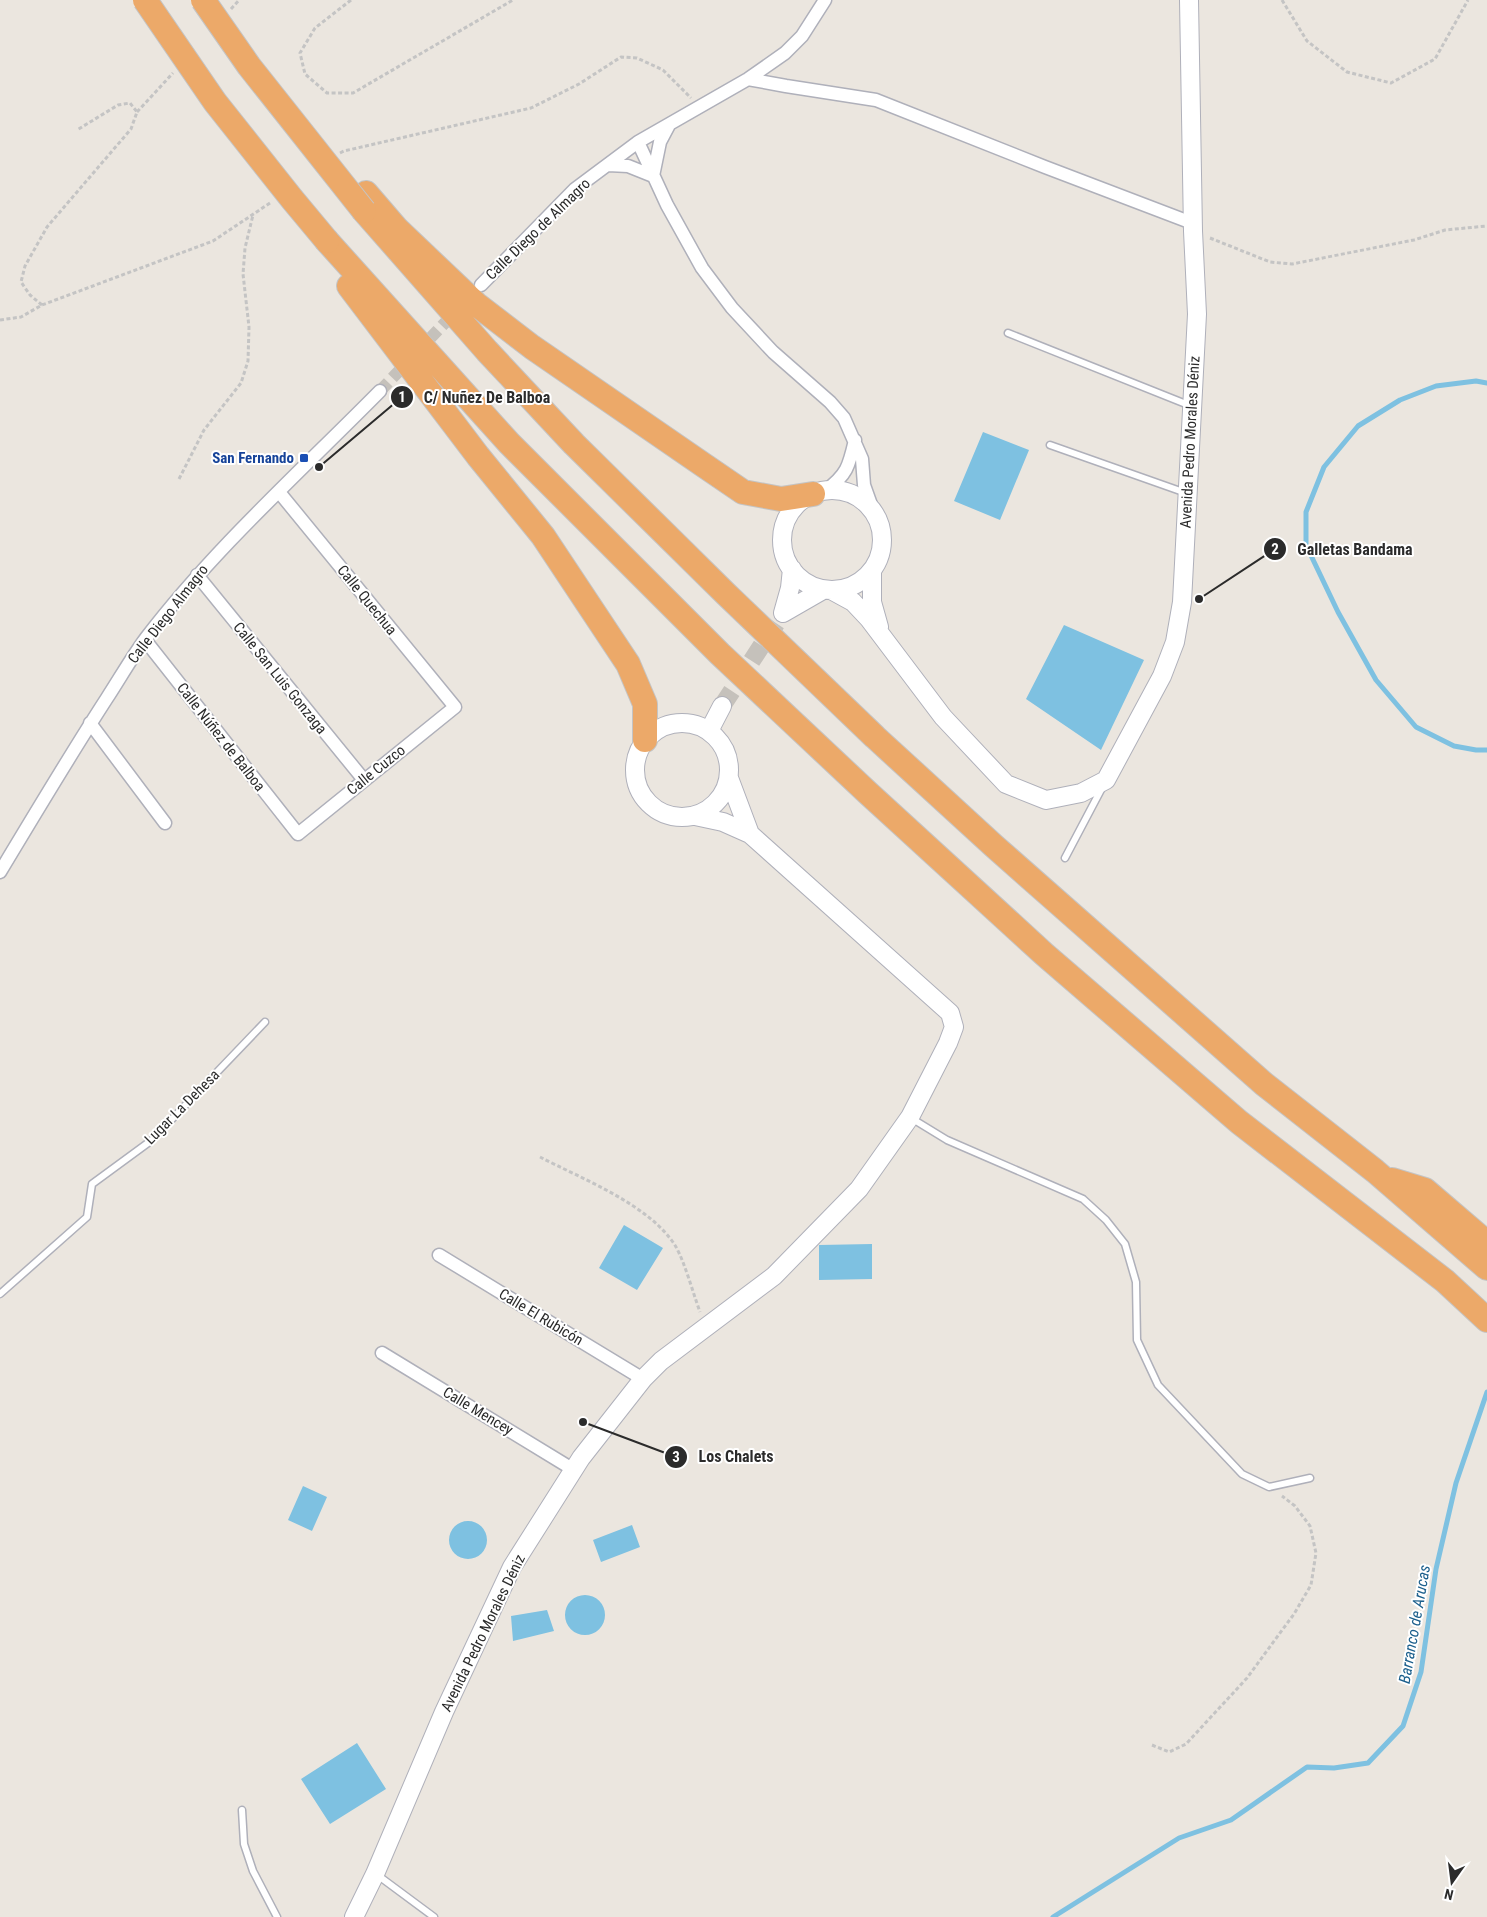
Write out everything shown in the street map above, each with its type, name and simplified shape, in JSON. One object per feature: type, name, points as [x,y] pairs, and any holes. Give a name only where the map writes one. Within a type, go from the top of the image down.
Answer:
[{"type":"highway","points":[[145,0],[215,102],[292,199],[478,456],[544,536],[628,664],[646,704],[645,740]]},
{"type":"highway","points":[[203,0],[249,66],[298,127],[365,202],[487,351],[574,444],[861,723],[994,846],[1264,1084],[1378,1173],[1487,1268]]},
{"type":"highway","points":[[365,202],[397,229],[476,304],[532,347],[743,492],[781,499],[819,492]]},
{"type":"highway","points":[[323,243],[509,443],[727,661],[967,885],[1239,1122],[1445,1280],[1487,1320]]},
{"type":"highway","points":[[1378,1173],[1426,1190],[1487,1243]]},
{"type":"street","name":"Calle Diego de Almagro","points":[[481,285],[575,189],[638,142],[748,79],[784,53],[802,36],[825,0]]},
{"type":"street","name":"Avenida Pedro Morales Déniz","points":[[1106,780],[1162,676],[1175,642],[1182,602],[1197,314],[1193,227],[1189,0]]},
{"type":"street","points":[[748,79],[876,100],[1193,227]]},
{"type":"street","points":[[654,176],[660,142],[669,125]]},
{"type":"street","points":[[638,142],[667,205],[702,268],[732,308],[773,352],[830,402],[844,418],[862,459],[864,485],[881,527],[882,543],[879,558],[872,571],[860,582],[846,588],[827,590],[783,614],[790,588],[792,570]]},
{"type":"street","points":[[608,164],[628,166],[654,176]]},
{"type":"street","name":"Calle Diego Almagro","points":[[0,872],[90,724],[145,640],[197,575],[237,532],[380,391]]},
{"type":"street","points":[[855,440],[849,464],[839,481],[800,502],[790,513],[784,526],[782,542],[785,556],[792,570],[800,579],[811,586],[827,590],[853,602],[880,632],[942,717],[1006,784],[1046,800],[1081,793],[1106,780]]},
{"type":"street","points":[[819,492],[839,491],[853,495],[865,503],[874,513]]},
{"type":"street","name":"Calle Quechua","points":[[279,492],[455,707]]},
{"type":"street","points":[[872,571],[872,602],[880,632]]},
{"type":"street","name":"Calle San Luis Gonzaga","points":[[197,575],[364,780]]},
{"type":"street","name":"Calle Núñez de Balboa","points":[[145,640],[298,834]]},
{"type":"street","points":[[709,731],[722,706]]},
{"type":"street","name":"Calle Cuzco","points":[[298,834],[455,707]]},
{"type":"street","points":[[682,723],[696,725],[709,731],[718,740],[725,752],[729,765],[729,778],[725,791],[718,802],[708,810],[695,816],[680,818],[666,815],[652,808],[642,796],[636,783],[634,768],[637,753],[645,740],[655,731],[668,725],[682,723]]},
{"type":"street","points":[[90,724],[165,823]]},
{"type":"street","points":[[729,778],[750,834]]},
{"type":"street","points":[[695,816],[723,822],[750,834]]},
{"type":"street","name":"Avenida Pedro Morales Déniz","points":[[354,1917],[375,1874],[444,1712],[512,1567],[580,1458],[643,1379],[661,1361],[781,1270],[859,1189],[910,1117],[948,1043],[954,1027],[950,1013],[750,834]]},
{"type":"street","name":"Calle El Rubicón","points":[[439,1255],[643,1379]]},
{"type":"street","name":"Calle Mencey","points":[[382,1353],[574,1470]]},
{"type":"lane","points":[[1008,333],[1192,406]]},
{"type":"lane","points":[[1050,445],[1188,494]]},
{"type":"lane","name":"Avenida Pedro Morales Déniz","points":[[1065,858],[1106,780]]},
{"type":"lane","name":"Lugar La Dehesa","points":[[0,1294],[87,1218],[92,1184],[152,1140],[265,1022]]},
{"type":"lane","points":[[910,1117],[947,1140],[1083,1199],[1106,1220],[1125,1244],[1136,1282],[1137,1340],[1158,1385],[1242,1474],[1269,1487],[1310,1478]]},
{"type":"lane","points":[[242,1810],[244,1844],[253,1871],[277,1917]]},
{"type":"lane","points":[[375,1874],[434,1917]]},
{"type":"path","points":[[351,0],[316,28],[300,54],[304,74],[327,92],[353,93],[513,0]]},
{"type":"path","points":[[1282,0],[1307,41],[1340,67],[1347,72],[1391,83],[1435,59],[1468,0]]},
{"type":"path","points":[[42,305],[30,295],[21,282],[26,266],[47,227],[131,129],[137,112],[130,104],[118,105],[77,130]]},
{"type":"path","points":[[179,479],[204,430],[241,383],[248,361],[249,327],[243,274],[244,248],[254,214]]},
{"type":"path","points":[[1193,227],[1270,262],[1292,264],[1414,240],[1445,230],[1486,226]]},
{"type":"path","points":[[540,1157],[628,1203],[659,1225],[676,1248],[706,1326]]},
{"type":"path","points":[[1152,1746],[1169,1752],[1186,1744],[1247,1678],[1294,1614],[1311,1585],[1316,1553],[1310,1526],[1295,1506],[1269,1487]]},
{"type":"water","points":[[983,432],[1029,450],[1000,520],[954,501]]},
{"type":"water","points":[[1064,625],[1144,660],[1101,750],[1026,699]]},
{"type":"water","points":[[624,1225],[663,1248],[637,1290],[599,1268]]},
{"type":"water","points":[[872,1244],[872,1279],[819,1280],[819,1245]]},
{"type":"water","points":[[303,1486],[327,1497],[312,1531],[288,1520]]},
{"type":"water","points":[[468,1521],[481,1527],[487,1540],[481,1553],[468,1559],[455,1553],[449,1540],[455,1527]]},
{"type":"water","points":[[632,1525],[640,1547],[601,1562],[593,1540]]},
{"type":"water","points":[[585,1595],[599,1601],[605,1615],[599,1629],[585,1635],[571,1629],[565,1615],[571,1601]]},
{"type":"water","points":[[547,1610],[554,1631],[513,1641],[511,1616]]},
{"type":"water","points":[[357,1743],[386,1789],[330,1824],[301,1779]]},
{"type":"waterway","name":"Barranco de Arucas","points":[[1487,383],[1476,381],[1436,386],[1400,400],[1358,426],[1324,467],[1306,512],[1306,545],[1338,612],[1376,680],[1416,727],[1454,746],[1487,750]]},
{"type":"waterway","name":"Barranco de Arucas","points":[[1053,1917],[1179,1838],[1231,1820],[1307,1767],[1334,1768],[1368,1763],[1403,1726],[1421,1672],[1436,1569],[1456,1483],[1487,1392]]},
{"type":"tunnel","points":[[380,391],[457,310]]},
{"type":"tunnel","points":[[722,706],[783,613]]},
{"type":"place","name":"San Fernando","points":[[304,458]]},
{"type":"place","name":"C/ Nuñez De Balboa","points":[[319,467]]},
{"type":"place","name":"Galletas Bandama","points":[[1199,599]]},
{"type":"place","name":"Los Chalets","points":[[583,1422]]}]
